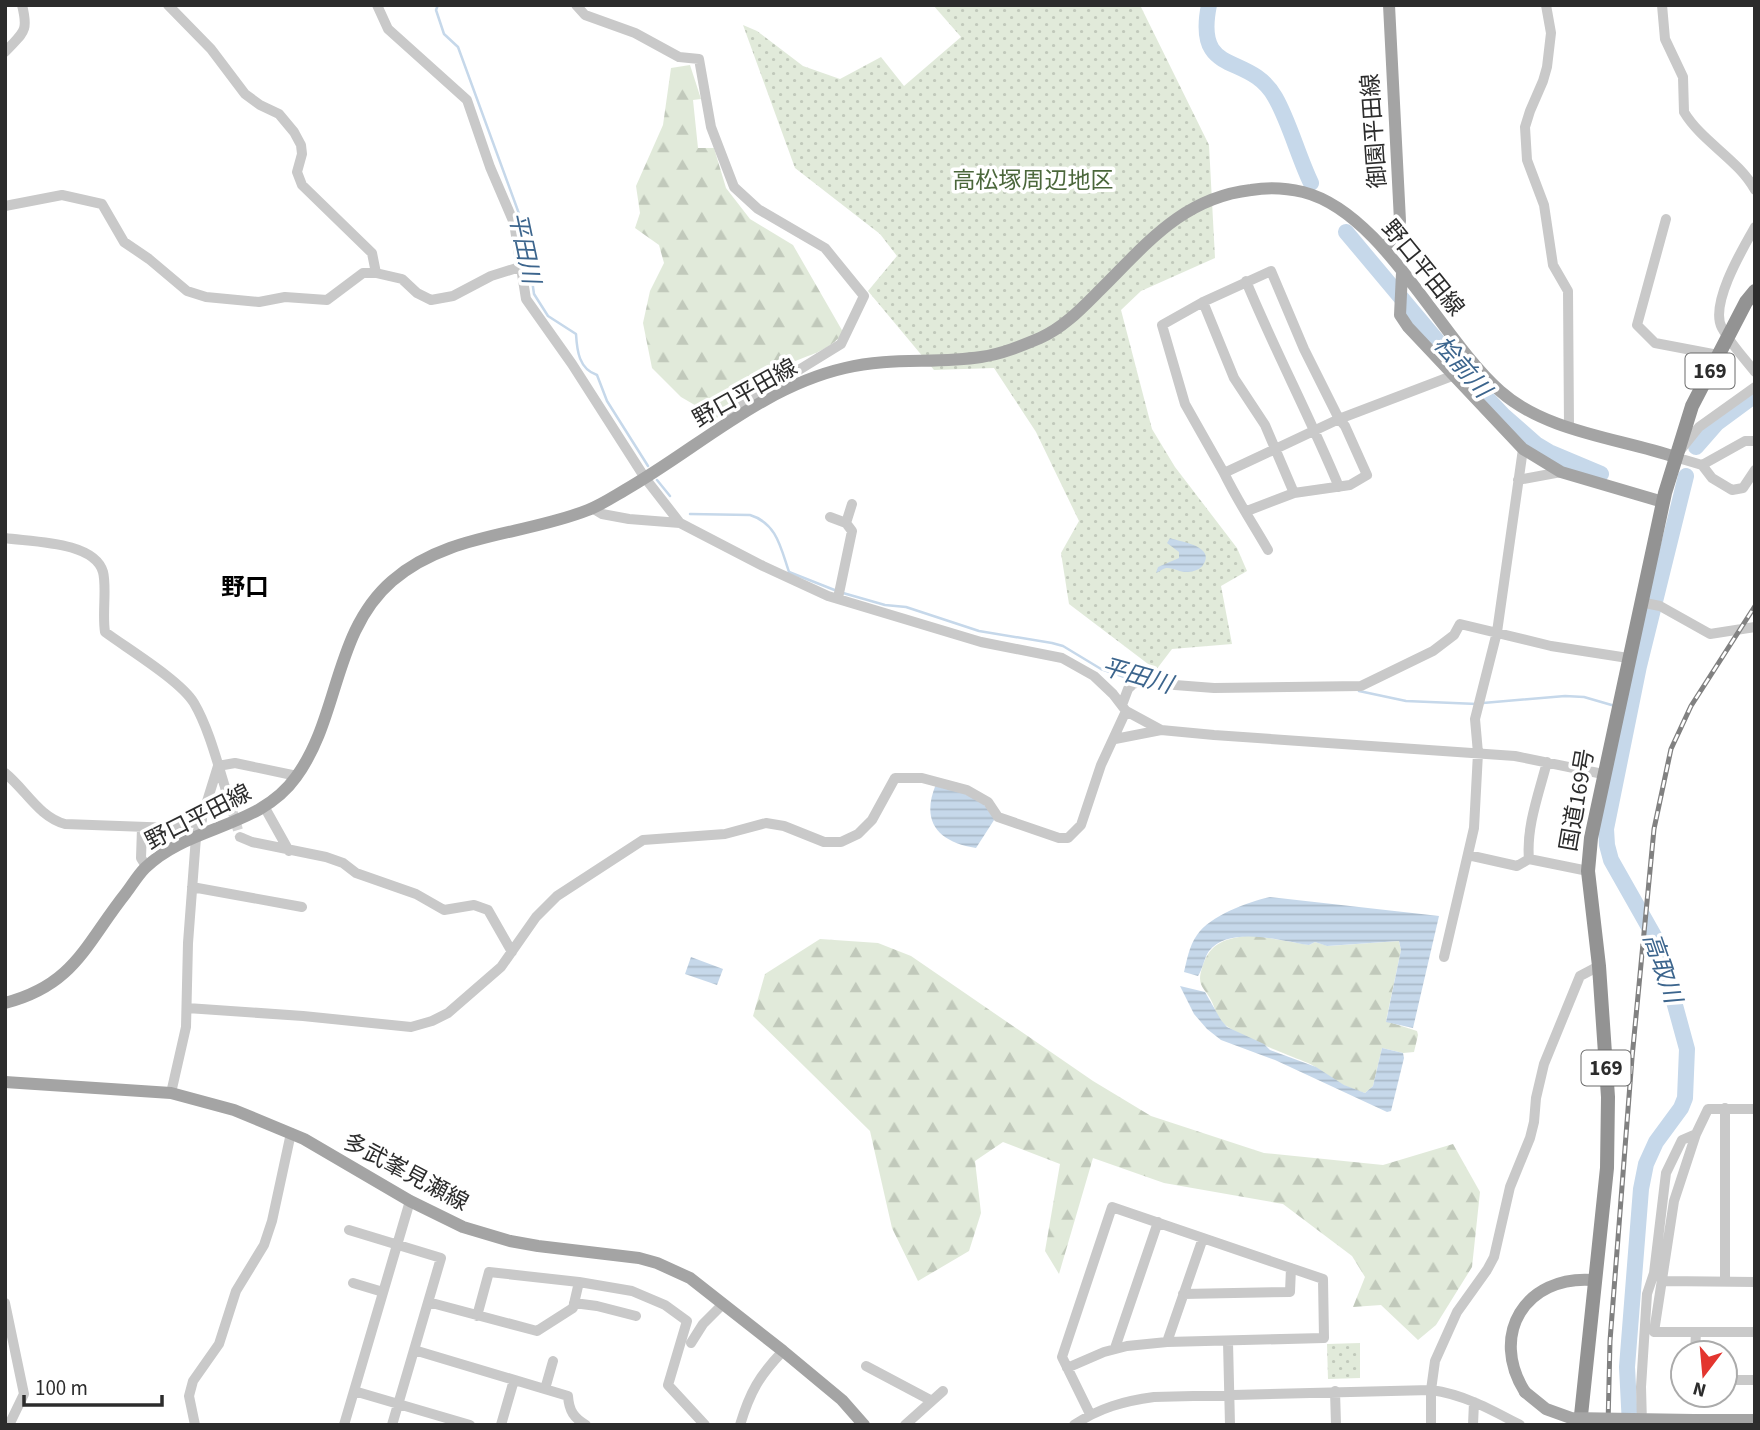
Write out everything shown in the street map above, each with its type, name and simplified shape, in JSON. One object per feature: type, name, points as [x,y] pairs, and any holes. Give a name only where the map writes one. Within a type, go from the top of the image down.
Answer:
[{"type":"highway","name":"国道169号","points":[[1580,1425],[1593,1280],[1607,1168],[1608,1097],[1599,966],[1588,871],[1591,838],[1640,602],[1675,457],[1692,405],[1746,302],[1755,291]]},
{"type":"main road","name":"御園平田線","points":[[1384,248],[1397,233],[1400,221],[1389,5]]},
{"type":"main road","name":"野口平田線","points":[[5,1003],[62,977],[85,952],[111,910],[146,866],[196,837],[265,808],[285,791],[309,757],[352,634],[366,610],[392,581],[423,559],[456,545],[542,526],[592,508],[645,478],[787,388],[842,368],[882,362],[978,358],[1008,351],[1049,334],[1076,314],[1175,218],[1194,205],[1216,196],[1270,187],[1311,194],[1332,204],[1359,223],[1384,248],[1401,279],[1501,392],[1533,415],[1675,457]]},
{"type":"main road","points":[[1401,279],[1400,309],[1408,327],[1523,449],[1561,472],[1663,502]]},
{"type":"main road","name":"多武峯見瀬線","points":[[5,1082],[171,1093],[234,1110],[291,1133],[410,1202],[463,1227],[510,1241],[657,1263],[690,1278],[842,1400],[864,1425]]},
{"type":"main road","points":[[1593,1280],[1558,1282],[1539,1291],[1523,1307],[1513,1333],[1511,1358],[1514,1371],[1525,1392],[1545,1409],[1571,1418],[1755,1420]]},
{"type":"street","points":[[5,52],[26,29],[22,5]]},
{"type":"street","points":[[168,5],[211,49],[245,94],[279,114],[294,132],[301,145],[302,154],[297,172],[302,185],[372,253],[376,273]]},
{"type":"street","points":[[377,5],[388,29],[467,100],[490,167],[514,223],[526,299],[572,363],[645,478],[680,523]]},
{"type":"street","points":[[576,5],[585,15],[635,33],[679,57],[699,59],[711,127],[734,187],[758,209],[825,248],[864,296],[841,344],[732,411],[727,424]]},
{"type":"street","points":[[1546,5],[1551,33],[1547,67],[1525,127],[1527,160],[1544,205],[1553,265],[1568,291],[1569,427]]},
{"type":"street","points":[[1662,5],[1665,39],[1683,77],[1684,112],[1737,167],[1755,190]]},
{"type":"street","points":[[5,206],[62,195],[102,204],[124,242],[187,291],[206,298],[259,302],[285,297],[327,300],[363,273],[376,273],[402,279],[417,293],[431,300],[453,296],[491,276],[520,267]]},
{"type":"street","points":[[1666,219],[1637,325],[1655,343],[1718,355]]},
{"type":"street","points":[[1755,227],[1732,270],[1720,307],[1719,322],[1755,372]]},
{"type":"street","points":[[1247,511],[1294,493],[1350,485],[1367,475],[1345,426],[1304,349],[1271,271],[1203,302],[1162,325],[1185,404],[1239,505],[1247,511],[1268,550]]},
{"type":"street","points":[[1246,281],[1268,335],[1316,429],[1339,487]]},
{"type":"street","points":[[1203,302],[1234,378],[1265,425],[1294,493]]},
{"type":"street","points":[[1224,473],[1339,419],[1452,376]]},
{"type":"street","points":[[1755,387],[1699,427],[1675,457],[1702,465],[1712,478],[1732,490],[1743,488],[1755,470]]},
{"type":"street","points":[[1702,465],[1745,441],[1755,441]]},
{"type":"street","points":[[1444,957],[1474,828],[1478,706],[1497,632],[1523,449]]},
{"type":"street","points":[[1518,480],[1561,472]]},
{"type":"street","points":[[846,523],[852,504]]},
{"type":"street","points":[[592,508],[602,514],[629,519],[680,523],[798,583],[839,594],[981,642],[1062,658],[1094,676],[1124,708],[1161,730]]},
{"type":"street","points":[[830,517],[846,523],[852,531],[839,594]]},
{"type":"street","points":[[5,538],[74,547],[96,559],[103,572],[105,632],[181,687],[194,702],[231,806]]},
{"type":"street","points":[[1640,602],[1660,606],[1710,634],[1755,627]]},
{"type":"street","points":[[187,1008],[411,1027],[432,1021],[448,1013],[502,967],[536,917],[557,896],[643,840],[725,834],[766,823],[784,826],[824,842],[841,842],[858,834],[872,820],[895,778],[922,778],[967,790],[988,802],[998,817],[1059,838],[1068,838],[1081,825],[1101,765],[1115,739],[1133,684],[1146,680],[1214,688],[1361,686],[1433,651],[1454,635],[1460,624],[1551,646],[1628,658]]},
{"type":"street","points":[[1115,739],[1161,730],[1213,736],[1515,756],[1603,774]]},
{"type":"street","points":[[218,766],[235,762],[297,776]]},
{"type":"street","points":[[1529,859],[1533,816],[1547,762]]},
{"type":"street","points":[[171,1093],[186,1027],[196,837],[218,766]]},
{"type":"street","points":[[5,773],[41,812],[54,821],[80,825],[174,828],[202,820]]},
{"type":"street","points":[[265,808],[289,851]]},
{"type":"street","points":[[142,828],[141,858],[146,866]]},
{"type":"street","points":[[240,837],[343,863],[356,873],[416,894],[444,910],[474,905],[484,907],[512,952]]},
{"type":"street","points":[[1468,855],[1517,866],[1529,859]]},
{"type":"street","points":[[1529,859],[1588,871]]},
{"type":"street","points":[[192,887],[302,907]]},
{"type":"street","points":[[1431,1425],[1431,1390],[1435,1361],[1457,1312],[1494,1257],[1510,1187],[1530,1138],[1536,1098],[1548,1055],[1580,976],[1599,966]]},
{"type":"street","points":[[1725,1108],[1726,1282]]},
{"type":"street","points":[[1755,1109],[1707,1109],[1674,1201],[1664,1281],[1654,1332],[1755,1332]]},
{"type":"street","points":[[195,1425],[189,1396],[193,1381],[219,1344],[236,1291],[264,1245],[272,1221],[291,1133]]},
{"type":"street","points":[[1643,1425],[1641,1387],[1647,1294],[1654,1273],[1666,1173],[1682,1140],[1696,1134]]},
{"type":"street","points":[[344,1425],[410,1202]]},
{"type":"street","points":[[1067,1368],[1115,1348],[1167,1342],[1324,1338],[1323,1279],[1112,1206],[1062,1357],[1067,1368],[1090,1414]]},
{"type":"street","points":[[1115,1348],[1158,1222]]},
{"type":"street","points":[[349,1230],[441,1258],[392,1425]]},
{"type":"street","points":[[1167,1342],[1203,1238]]},
{"type":"street","points":[[1183,1294],[1290,1292],[1291,1268]]},
{"type":"street","points":[[477,1316],[489,1272],[579,1282],[632,1291],[649,1297],[687,1321],[668,1385],[705,1425]]},
{"type":"street","points":[[1664,1281],[1755,1282]]},
{"type":"street","points":[[428,1302],[537,1331],[573,1308],[579,1282]]},
{"type":"street","points":[[353,1283],[383,1292]]},
{"type":"street","points":[[5,1303],[24,1394],[9,1425]]},
{"type":"street","points":[[575,1303],[636,1317]]},
{"type":"street","points":[[691,1343],[703,1324],[723,1304]]},
{"type":"street","points":[[1696,1332],[1696,1339]]},
{"type":"street","points":[[1228,1342],[1230,1425]]},
{"type":"street","points":[[414,1350],[568,1396],[569,1408],[574,1417],[586,1425]]},
{"type":"street","points":[[740,1425],[752,1388],[783,1351]]},
{"type":"street","points":[[545,1389],[553,1361]]},
{"type":"street","points":[[866,1366],[932,1401]]},
{"type":"street","points":[[501,1425],[514,1380]]},
{"type":"street","points":[[1074,1425],[1090,1414],[1135,1399],[1230,1394],[1431,1390],[1474,1402],[1520,1425]]},
{"type":"street","points":[[354,1391],[470,1425]]},
{"type":"street","points":[[905,1425],[943,1391]]},
{"type":"street","points":[[1335,1391],[1336,1425]]},
{"type":"street","points":[[1473,1425],[1474,1402]]},
{"type":"green space","name":"高松塚周辺地区","points":[[933,5],[1140,5],[1209,145],[1215,258],[1141,291],[1121,310],[1152,429],[1175,467],[1237,548],[1247,571],[1221,586],[1232,644],[1172,649],[1156,670],[1069,604],[1061,553],[1079,521],[1036,432],[994,368],[934,370],[868,291],[897,256],[880,234],[795,168],[743,25],[757,31],[803,66],[840,79],[881,57],[904,86],[961,37]]},
{"type":"green space","points":[[690,65],[701,99],[693,100],[698,148],[714,148],[726,188],[750,219],[793,245],[843,332],[824,349],[764,378],[717,418],[681,397],[652,368],[643,323],[650,291],[664,263],[659,245],[635,228],[640,213],[636,186],[663,125],[671,68]]},
{"type":"green space","points":[[1251,935],[1309,945],[1315,942],[1328,946],[1399,941],[1401,950],[1386,1021],[1417,1031],[1414,1052],[1403,1053],[1382,1048],[1373,1086],[1365,1093],[1343,1085],[1316,1067],[1227,1026],[1219,1019],[1202,986],[1202,968],[1214,947],[1234,938]]},
{"type":"green space","points":[[820,939],[878,943],[911,956],[1093,1081],[1151,1116],[1264,1153],[1383,1165],[1453,1144],[1480,1192],[1472,1267],[1436,1325],[1418,1340],[1381,1305],[1353,1307],[1365,1277],[1352,1256],[1283,1204],[1164,1183],[1093,1158],[1059,1274],[1045,1251],[1060,1164],[1003,1142],[975,1161],[981,1213],[969,1251],[918,1281],[892,1228],[870,1131],[753,1016],[765,974]]},
{"type":"green space","points":[[1360,1343],[1360,1378],[1328,1379],[1327,1344]]},
{"type":"water","points":[[1170,538],[1201,549],[1206,559],[1202,566],[1190,572],[1166,568],[1156,573],[1158,567],[1179,558],[1179,552],[1167,543]]},
{"type":"water","points":[[936,784],[976,799],[996,817],[976,848],[952,841],[936,828],[930,810]]},
{"type":"water","points":[[1270,897],[1439,916],[1413,1028],[1386,1022],[1401,950],[1399,941],[1327,946],[1315,942],[1309,945],[1271,938],[1242,937],[1218,943],[1209,951],[1198,976],[1184,972],[1192,944],[1203,928],[1230,911]]},
{"type":"water","points":[[691,957],[723,969],[717,985],[685,974]]},
{"type":"water","points":[[1180,986],[1205,992],[1227,1027],[1264,1044],[1270,1050],[1316,1067],[1344,1085],[1365,1093],[1373,1086],[1382,1048],[1403,1053],[1391,1111],[1387,1112],[1275,1060],[1221,1040],[1194,1014]]},
{"type":"waterway","name":"平田川","points":[[438,5],[436,10],[444,34],[458,47],[525,230],[534,294],[548,316],[576,334],[578,353],[583,364],[597,375],[607,401],[648,466]]},
{"type":"waterway","name":"桧前川","points":[[1209,5],[1206,28],[1209,44],[1216,55],[1252,74],[1264,83],[1275,97],[1311,183]]},
{"type":"waterway","name":"桧前川","points":[[1346,232],[1471,381],[1503,415],[1536,444],[1601,474]]},
{"type":"waterway","name":"高取川","points":[[1696,447],[1717,423],[1755,395]]},
{"type":"waterway","name":"高取川","points":[[1630,1425],[1627,1367],[1641,1189],[1646,1164],[1656,1142],[1681,1108],[1685,1098],[1687,1049],[1658,943],[1611,860],[1606,829],[1639,666],[1686,476]]},
{"type":"waterway","name":"平田川","points":[[657,480],[670,496]]},
{"type":"waterway","name":"平田川","points":[[690,514],[750,515],[759,519],[777,538],[789,572],[837,591]]},
{"type":"waterway","name":"平田川","points":[[843,593],[885,605],[906,607],[979,631],[1063,646],[1101,669],[1133,680]]},
{"type":"waterway","name":"平田川","points":[[1359,691],[1406,701],[1477,704]]},
{"type":"waterway","name":"平田川","points":[[1483,703],[1565,696],[1584,697],[1615,706]]},
{"type":"tunnel","points":[[231,806],[240,837]]},
{"type":"railway","points":[[1608,1425],[1610,1341],[1632,1058],[1654,829],[1671,749],[1691,706],[1755,606]]},
{"type":"district","name":"野口","points":[[245,587]]}]
